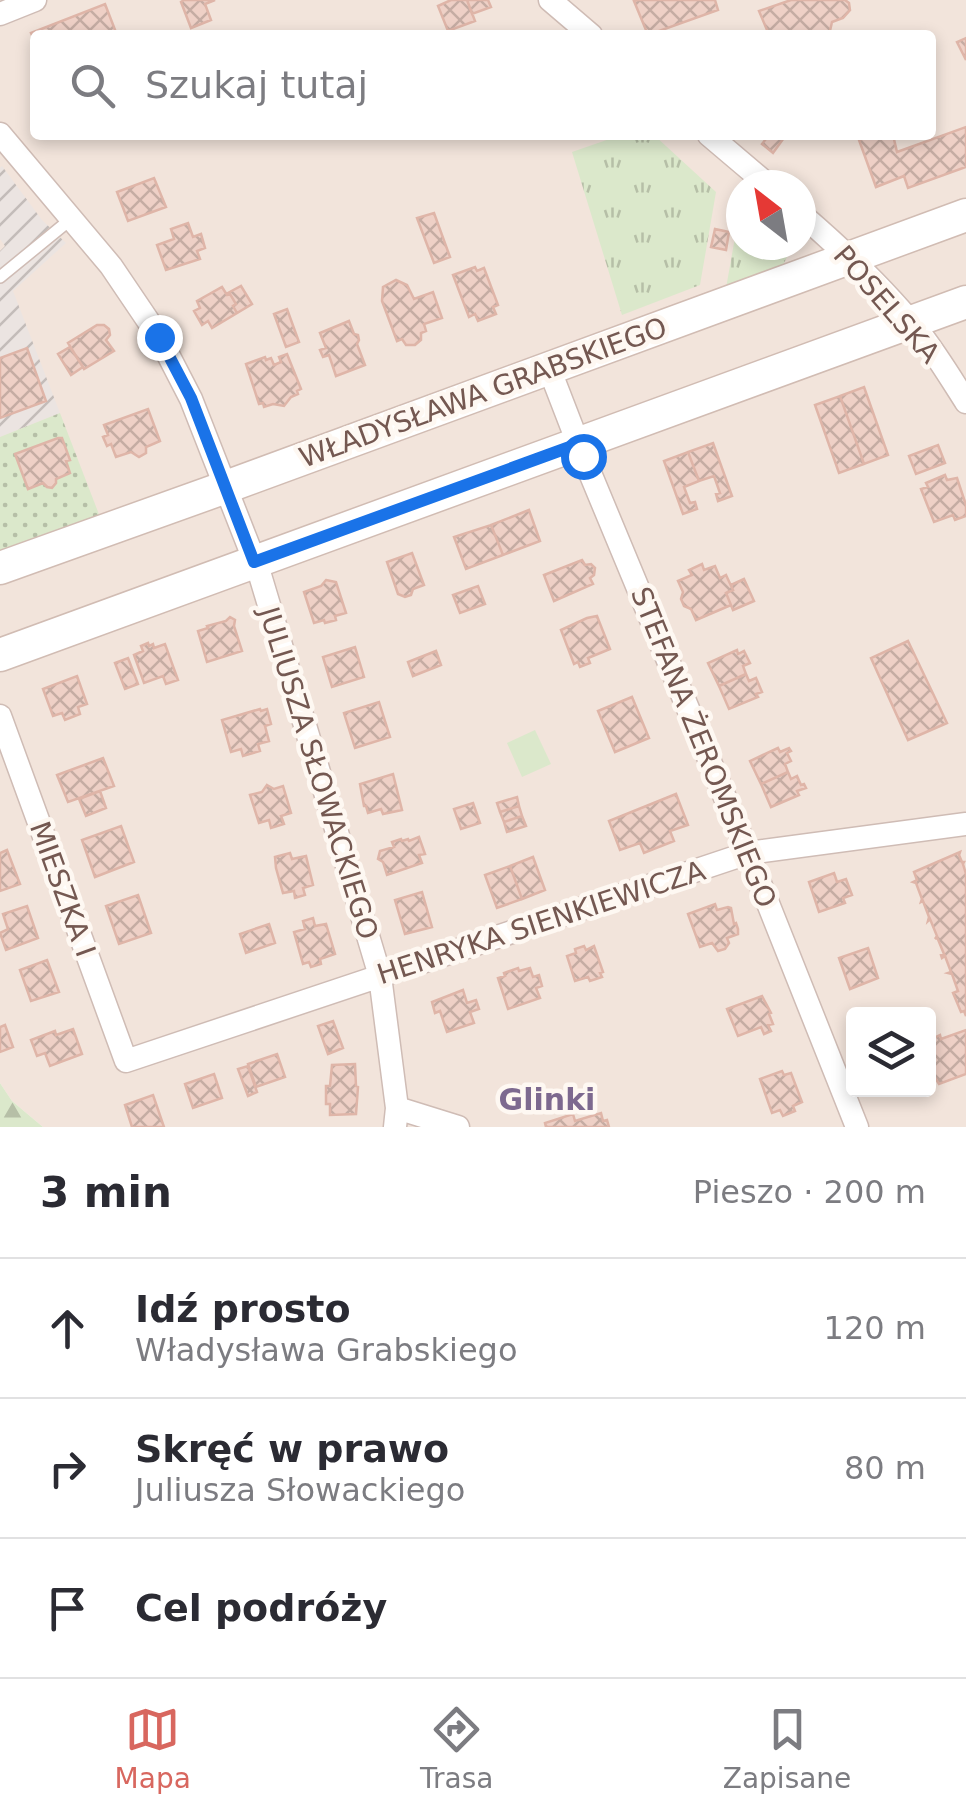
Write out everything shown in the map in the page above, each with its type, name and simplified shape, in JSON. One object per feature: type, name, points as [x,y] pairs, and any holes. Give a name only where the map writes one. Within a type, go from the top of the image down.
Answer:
[{"type":"street","points":[[0,14],[36,0]]},
{"type":"street","points":[[550,0],[586,30]]},
{"type":"street","name":"JULIUSZA SŁOWACKIEGO","points":[[0,134],[111,266],[159,337],[191,398],[254,562],[380,976],[396,1118]]},
{"type":"street","points":[[715,140],[750,170]]},
{"type":"street","name":"WŁADYSŁAWA GRABSKIEGO","points":[[0,568],[966,216]]},
{"type":"street","name":"POSELSKA","points":[[816,227],[851,258],[923,337],[966,402]]},
{"type":"street","points":[[0,656],[966,302]]},
{"type":"street","name":"STEFANA ŻEROMSKIEGO","points":[[549,368],[857,1127]]},
{"type":"street","name":"MIESZKA I","points":[[0,716],[126,1061]]},
{"type":"street","name":"HENRYKA SIENKIEWICZA","points":[[126,1061],[748,853],[966,824]]},
{"type":"street","points":[[396,1118],[458,1127]]},
{"type":"lane","points":[[0,277],[71,219]]},
{"type":"shaded area","points":[[0,0],[966,0],[966,1127],[43,1127],[12,1101],[0,1083]]},
{"type":"shaded area","points":[[2,166],[42,220],[66,243],[13,291],[60,413],[0,437],[0,251],[5,246],[0,239]]},
{"type":"green space","points":[[607,140],[659,140],[716,192],[700,285],[622,315],[572,152]]},
{"type":"green space","points":[[731,260],[786,260],[781,269],[726,288]]},
{"type":"green space","points":[[60,413],[100,517],[0,553],[0,437]]},
{"type":"green space","points":[[535,730],[551,764],[522,777],[507,743]]},
{"type":"green space","points":[[0,1083],[12,1101],[43,1127],[0,1127]]},
{"type":"building","points":[[215,0],[205,4],[211,20],[191,28],[181,2]]},
{"type":"building","points":[[451,0],[467,0],[475,21],[448,30],[438,6]]},
{"type":"building","points":[[467,0],[488,0],[491,7],[472,14]]},
{"type":"building","points":[[715,0],[718,10],[662,30],[646,30],[634,1]]},
{"type":"building","points":[[791,0],[845,0],[850,10],[832,22],[830,30],[767,30],[759,11]]},
{"type":"building","points":[[105,4],[115,30],[39,30]]},
{"type":"building","points":[[966,38],[966,60],[957,42]]},
{"type":"building","points":[[966,127],[966,167],[908,188],[904,176],[876,187],[859,140],[894,140],[897,152]]},
{"type":"building","points":[[765,140],[782,140],[773,153],[762,144]]},
{"type":"building","points":[[154,178],[166,207],[128,221],[117,192]]},
{"type":"building","points":[[434,213],[450,257],[434,263],[417,218]]},
{"type":"building","points":[[188,223],[193,237],[201,234],[205,248],[197,251],[200,259],[166,270],[157,245],[174,239],[171,229]]},
{"type":"building","points":[[715,229],[726,231],[726,250],[711,247]]},
{"type":"building","points":[[475,267],[477,271],[484,268],[498,305],[493,307],[496,314],[478,321],[475,314],[469,317],[453,275]]},
{"type":"building","points":[[396,280],[407,285],[414,299],[433,292],[442,318],[424,324],[426,331],[415,345],[406,345],[402,339],[397,341],[382,301],[383,287]]},
{"type":"building","points":[[241,286],[252,304],[237,313],[233,306],[236,304],[226,294]]},
{"type":"building","points":[[222,287],[236,304],[233,306],[237,313],[212,328],[208,321],[202,325],[194,311],[200,308],[197,301]]},
{"type":"building","points":[[287,309],[299,342],[286,347],[274,314]]},
{"type":"building","points":[[349,321],[358,335],[357,344],[365,365],[336,376],[329,355],[323,357],[320,350],[326,348],[320,333]]},
{"type":"building","points":[[97,325],[109,329],[106,340],[114,351],[84,369],[68,343]]},
{"type":"building","points":[[70,347],[83,367],[71,375],[58,354]]},
{"type":"building","points":[[27,348],[46,401],[0,418],[0,358]]},
{"type":"building","points":[[287,354],[301,389],[284,406],[264,407],[259,404],[246,364],[265,357],[271,358],[274,365]]},
{"type":"building","points":[[864,387],[888,455],[864,464],[840,396]]},
{"type":"building","points":[[840,396],[864,464],[839,473],[815,405]]},
{"type":"building","points":[[148,409],[160,441],[146,447],[146,453],[139,457],[131,452],[116,457],[103,437],[108,435],[104,425]]},
{"type":"building","points":[[62,438],[70,460],[66,461],[70,473],[56,479],[52,488],[43,483],[28,489],[15,454]]},
{"type":"building","points":[[713,443],[732,496],[718,501],[716,494],[720,493],[714,476],[699,481],[688,452]]},
{"type":"building","points":[[938,445],[945,463],[916,474],[909,456]]},
{"type":"building","points":[[688,452],[699,481],[684,487],[697,509],[683,514],[664,461]]},
{"type":"building","points":[[945,475],[947,480],[957,478],[966,516],[955,520],[953,515],[934,522],[921,489]]},
{"type":"building","points":[[529,510],[540,541],[503,555],[491,525]]},
{"type":"building","points":[[491,525],[503,555],[466,569],[454,537]]},
{"type":"building","points":[[412,553],[424,585],[405,597],[398,594],[387,562]]},
{"type":"building","points":[[582,560],[595,568],[590,578],[593,584],[554,601],[544,575]]},
{"type":"building","points":[[702,564],[704,570],[715,566],[720,578],[726,575],[733,590],[726,593],[731,605],[696,620],[691,609],[684,606],[678,581],[692,575],[689,570]]},
{"type":"building","points":[[744,579],[754,601],[733,610],[726,593],[733,590],[731,585]]},
{"type":"building","points":[[326,580],[336,582],[346,613],[335,616],[336,620],[314,623],[304,592]]},
{"type":"building","points":[[478,586],[485,604],[460,613],[453,595]]},
{"type":"building","points":[[597,616],[610,649],[588,658],[590,663],[580,667],[578,662],[574,664],[561,630]]},
{"type":"building","points":[[230,617],[235,620],[242,651],[207,662],[198,631]]},
{"type":"building","points":[[908,641],[947,723],[908,740],[871,658]]},
{"type":"building","points":[[148,643],[154,648],[165,644],[178,680],[166,684],[163,676],[144,683],[134,655]]},
{"type":"building","points":[[355,647],[364,677],[332,687],[323,657]]},
{"type":"building","points":[[737,650],[738,654],[744,651],[750,663],[743,666],[746,674],[719,686],[708,663]]},
{"type":"building","points":[[436,651],[441,665],[413,676],[408,662]]},
{"type":"building","points":[[128,658],[138,684],[125,689],[115,663]]},
{"type":"building","points":[[746,674],[749,681],[756,678],[762,692],[729,709],[719,686]]},
{"type":"building","points":[[77,676],[87,704],[78,707],[80,714],[65,720],[62,713],[53,716],[43,689]]},
{"type":"building","points":[[632,697],[649,738],[615,752],[598,711]]},
{"type":"building","points":[[379,702],[390,737],[355,748],[344,713]]},
{"type":"building","points":[[267,709],[271,724],[265,726],[269,741],[258,744],[260,751],[243,756],[241,749],[231,752],[222,720]]},
{"type":"building","points":[[778,748],[780,752],[789,748],[791,751],[787,753],[791,761],[785,764],[788,772],[761,784],[750,761]]},
{"type":"building","points":[[103,758],[114,786],[68,802],[57,775]]},
{"type":"building","points":[[788,772],[791,779],[797,776],[806,788],[771,807],[761,784]]},
{"type":"building","points":[[393,774],[402,810],[368,813],[360,784]]},
{"type":"building","points":[[267,785],[274,789],[283,786],[291,813],[281,816],[284,824],[271,828],[269,820],[259,823],[250,795],[262,792]]},
{"type":"building","points":[[100,791],[106,808],[86,816],[79,799]]},
{"type":"building","points":[[676,794],[688,825],[670,831],[674,841],[644,853],[640,843],[620,850],[609,821]]},
{"type":"building","points":[[517,797],[519,806],[500,812],[497,803]]},
{"type":"building","points":[[473,803],[480,823],[461,829],[454,809]]},
{"type":"building","points":[[519,806],[522,816],[504,822],[500,812]]},
{"type":"building","points":[[522,816],[526,826],[507,832],[504,822]]},
{"type":"building","points":[[121,826],[134,862],[95,877],[82,840]]},
{"type":"building","points":[[419,837],[425,854],[419,855],[422,863],[387,875],[378,859],[380,851],[394,847],[392,842]]},
{"type":"building","points":[[7,850],[20,884],[0,891],[0,853]]},
{"type":"building","points":[[960,852],[966,874],[966,1016],[953,993],[958,991],[952,974],[948,973],[951,972],[945,956],[942,958],[944,954],[913,882],[917,880],[914,872]]},
{"type":"building","points":[[290,853],[292,859],[306,856],[313,885],[303,888],[305,895],[295,898],[294,891],[283,893],[276,868],[275,857]]},
{"type":"building","points":[[533,857],[545,890],[522,899],[510,866]]},
{"type":"building","points":[[510,866],[522,899],[497,908],[485,875]]},
{"type":"building","points":[[834,873],[837,882],[846,879],[852,895],[843,898],[845,903],[819,912],[809,882]]},
{"type":"building","points":[[422,892],[432,927],[405,934],[395,900]]},
{"type":"building","points":[[138,895],[151,933],[119,944],[106,906]]},
{"type":"building","points":[[715,904],[717,910],[731,908],[738,929],[738,934],[727,938],[725,949],[718,951],[712,943],[700,947],[688,914]]},
{"type":"building","points":[[27,906],[38,938],[6,950],[0,933],[8,929],[3,914]]},
{"type":"building","points":[[313,918],[315,926],[326,924],[335,954],[311,967],[309,962],[303,964],[294,932],[305,929],[303,921]]},
{"type":"building","points":[[269,924],[275,943],[246,953],[240,934]]},
{"type":"building","points":[[584,946],[586,950],[594,946],[602,977],[575,981],[567,956]]},
{"type":"building","points":[[868,948],[878,978],[850,989],[839,958]]},
{"type":"building","points":[[47,960],[59,992],[31,1001],[20,970]]},
{"type":"building","points":[[518,968],[530,968],[533,977],[539,975],[542,986],[536,988],[540,998],[508,1009],[498,978]]},
{"type":"building","points":[[463,990],[467,1003],[476,1000],[479,1009],[470,1012],[474,1023],[447,1032],[440,1011],[435,1013],[432,1002]]},
{"type":"building","points":[[762,996],[771,1013],[771,1031],[764,1034],[761,1027],[738,1036],[727,1009]]},
{"type":"building","points":[[333,1021],[343,1048],[328,1054],[318,1026]]},
{"type":"building","points":[[5,1025],[13,1047],[0,1052],[0,1027]]},
{"type":"building","points":[[73,1029],[82,1054],[50,1066],[45,1053],[37,1056],[31,1040]]},
{"type":"building","points":[[966,1030],[966,1074],[939,1084],[936,1037],[940,1035],[941,1039]]},
{"type":"building","points":[[277,1054],[285,1077],[256,1087],[248,1064]]},
{"type":"building","points":[[355,1064],[356,1114],[330,1115],[326,1086],[330,1086],[332,1065]]},
{"type":"building","points":[[248,1066],[257,1092],[248,1096],[238,1069]]},
{"type":"building","points":[[782,1071],[784,1075],[791,1073],[802,1102],[793,1106],[795,1111],[783,1116],[780,1110],[772,1113],[760,1079]]},
{"type":"building","points":[[214,1074],[222,1098],[193,1108],[185,1084]]},
{"type":"building","points":[[153,1095],[164,1127],[132,1127],[125,1105]]},
{"type":"building","points":[[601,1113],[609,1127],[546,1127],[545,1123],[573,1114],[575,1121]]},
{"type":"district","name":"Glinki","points":[[547,1100]]},
{"type":"route","points":[[159,337],[191,398],[254,562],[578,444],[583,456]]}]
